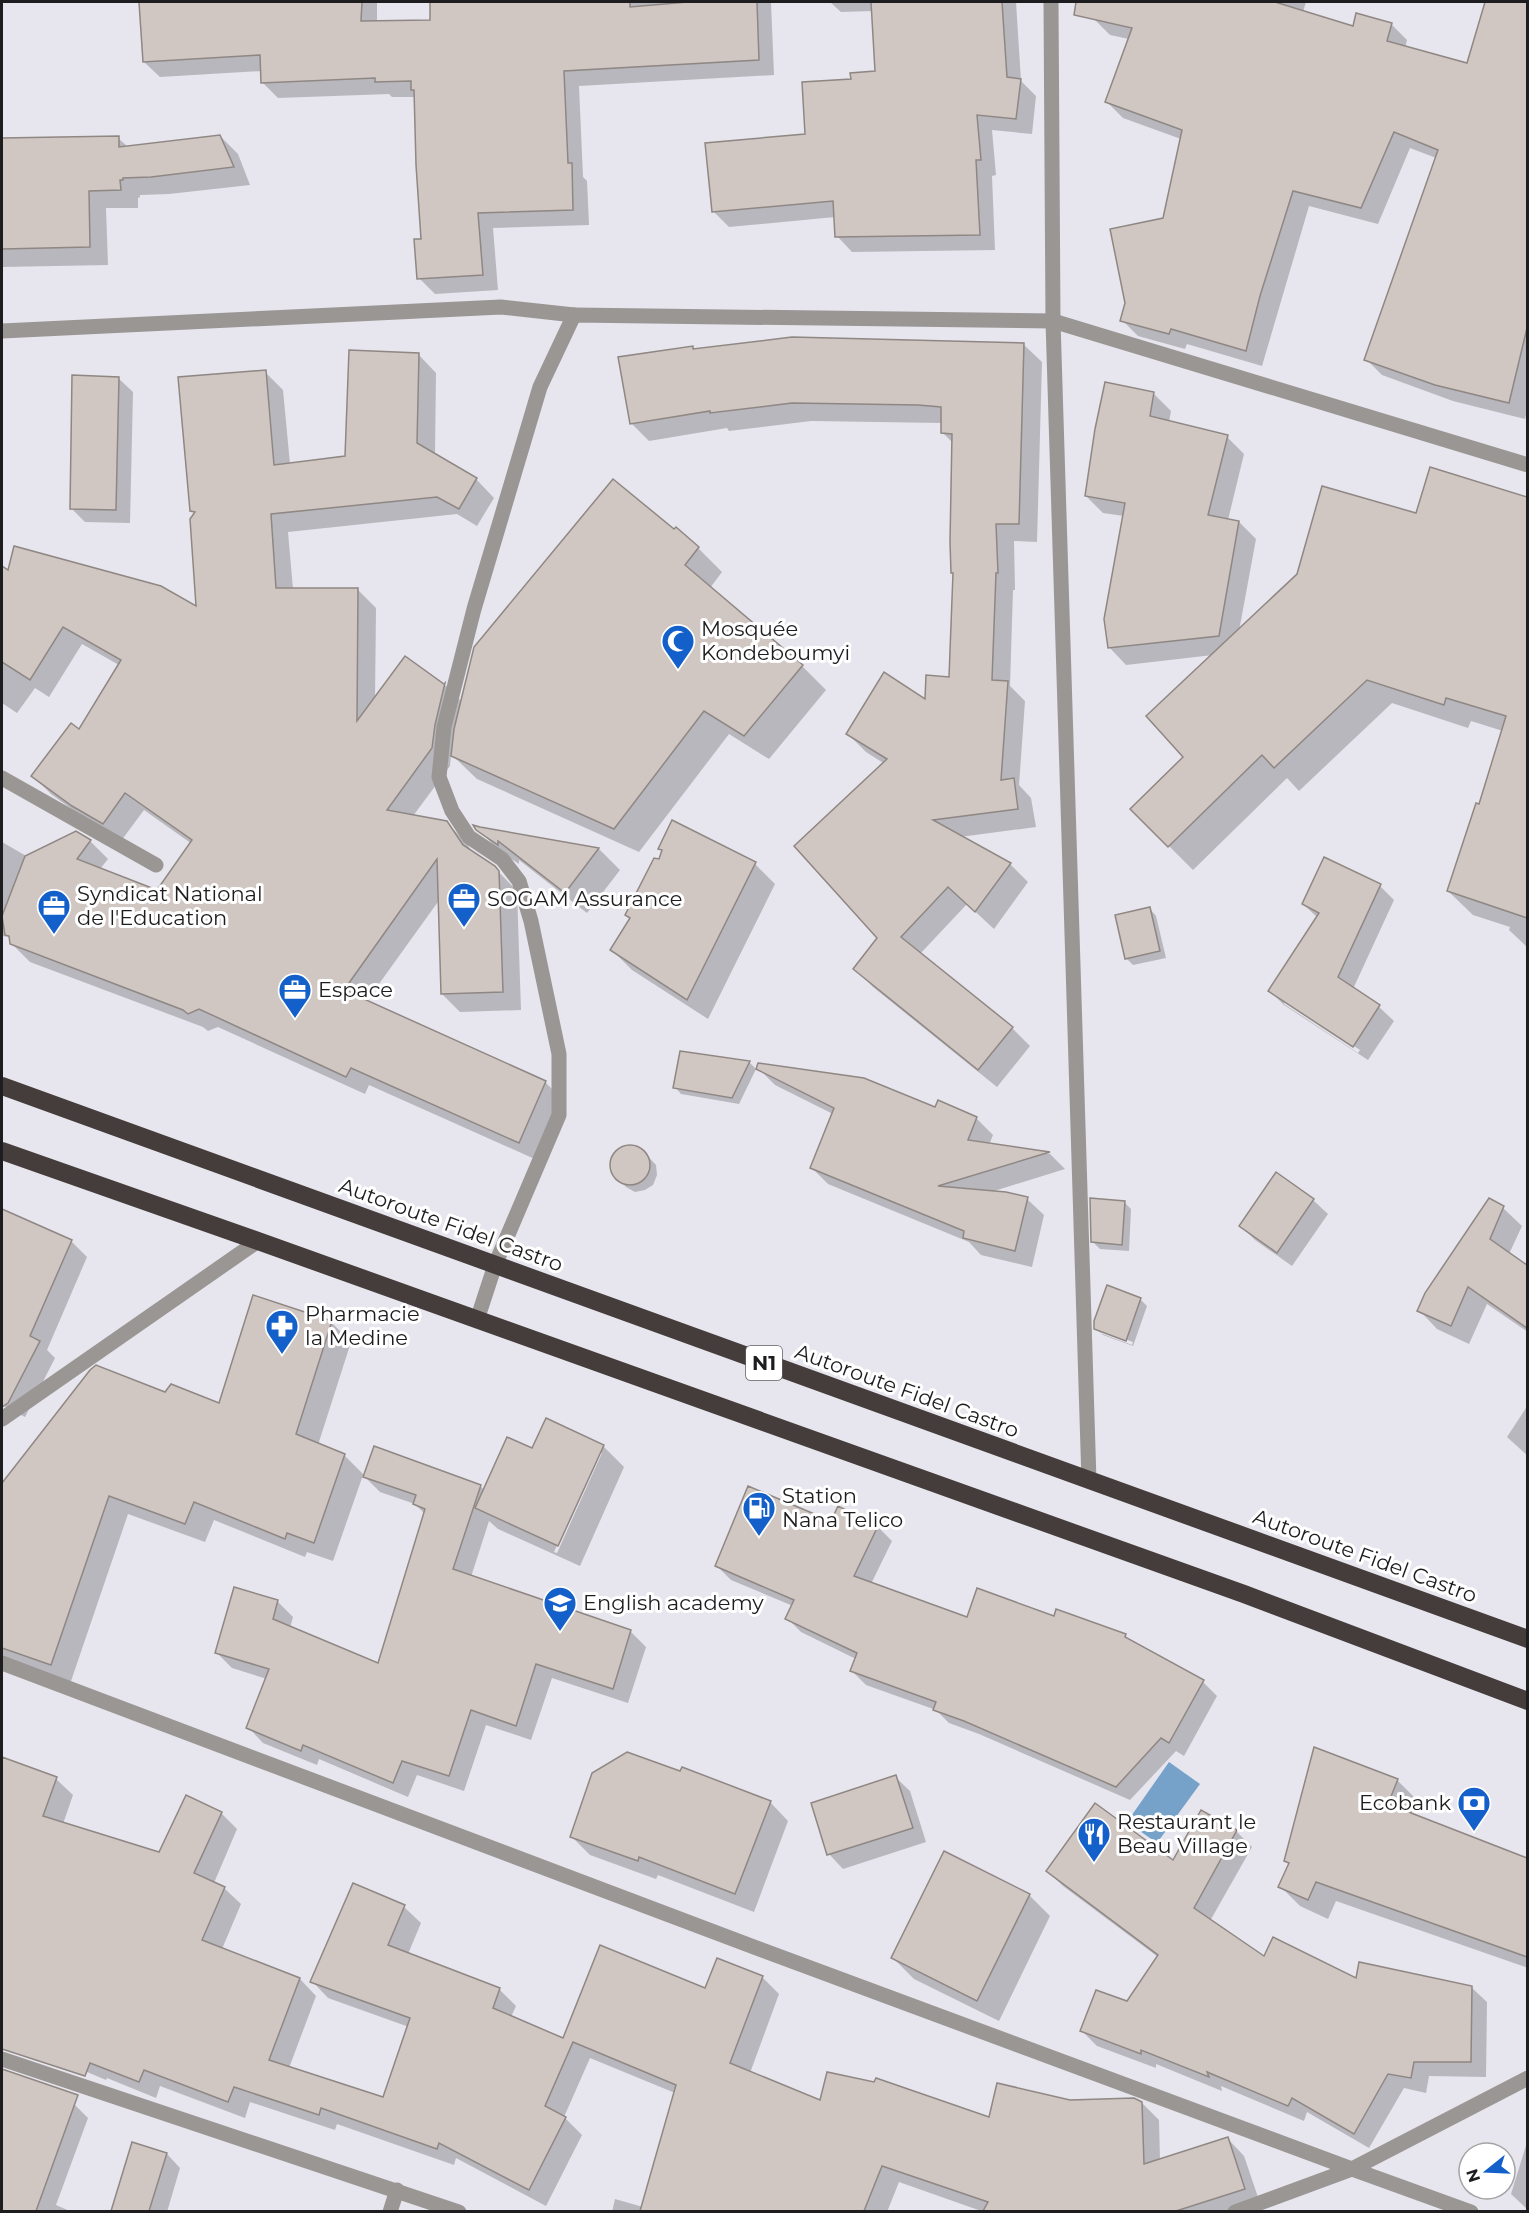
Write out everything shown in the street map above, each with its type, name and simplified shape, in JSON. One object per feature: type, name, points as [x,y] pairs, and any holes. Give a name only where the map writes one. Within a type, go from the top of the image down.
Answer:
[{"type":"highway","name":"Autoroute Fidel Castro","points":[[2,1086],[1527,1640]]},
{"type":"highway","points":[[2,1151],[1244,1594],[1527,1701]]},
{"type":"street","points":[[1051,2],[1053,321],[1089,1481]]},
{"type":"street","points":[[2,332],[501,307],[574,315],[1053,321],[1527,465]]},
{"type":"street","points":[[477,1320],[495,1265],[559,1115],[559,1054],[531,921],[519,881],[502,859],[469,837],[452,811],[440,777],[444,727],[474,609],[540,387],[574,315]]},
{"type":"street","points":[[2,778],[156,865]]},
{"type":"street","points":[[2,1419],[258,1241]]},
{"type":"street","points":[[2,1663],[757,1948],[1471,2211]]},
{"type":"street","points":[[2,2059],[459,2211]]},
{"type":"street","points":[[1235,2211],[1352,2169],[1527,2078]]},
{"type":"street","points":[[390,2211],[397,2190]]},
{"type":"water","points":[[1169,1762],[1200,1784],[1157,1843],[1127,1822]]},
{"type":"building","points":[[139,2],[362,2],[361,21],[430,20],[430,2],[630,2],[630,7],[688,2],[757,2],[759,60],[564,71],[568,163],[572,163],[573,210],[478,213],[483,275],[417,279],[414,239],[421,239],[414,90],[411,90],[411,81],[375,82],[375,78],[261,83],[260,55],[143,62]]},
{"type":"building","points":[[871,2],[1002,2],[1007,77],[1021,79],[1016,119],[977,115],[981,160],[976,160],[980,235],[835,237],[833,201],[712,212],[705,143],[805,134],[802,82],[851,79],[850,73],[875,71]]},
{"type":"building","points":[[1076,2],[1275,2],[1353,26],[1356,13],[1392,23],[1387,41],[1467,63],[1485,2],[1527,2],[1527,328],[1509,403],[1435,385],[1364,360],[1438,150],[1394,132],[1361,208],[1293,191],[1260,296],[1246,351],[1171,329],[1169,334],[1120,321],[1125,303],[1110,229],[1163,218],[1182,130],[1105,102],[1132,28],[1074,15]]},
{"type":"building","points":[[220,135],[234,167],[123,178],[120,180],[121,190],[89,191],[90,247],[2,249],[2,138],[119,136],[119,147]]},
{"type":"building","points":[[792,337],[1024,343],[1019,524],[996,524],[998,573],[996,573],[992,680],[1008,681],[1001,780],[1014,778],[1018,809],[933,820],[1011,863],[975,912],[948,887],[901,937],[1013,1027],[978,1070],[853,969],[877,938],[794,846],[887,759],[846,734],[884,672],[925,699],[926,675],[949,677],[953,573],[951,573],[950,542],[952,434],[941,433],[941,407],[792,403],[710,413],[710,411],[630,424],[618,357],[693,346],[693,349]]},
{"type":"building","points":[[349,350],[419,353],[417,443],[477,478],[459,509],[437,497],[271,514],[276,588],[358,588],[357,721],[405,656],[445,683],[432,748],[387,810],[447,821],[463,845],[499,871],[503,992],[441,994],[437,859],[344,990],[546,1081],[519,1143],[351,1068],[346,1077],[199,1009],[188,1014],[183,1010],[10,944],[9,936],[5,935],[2,916],[25,856],[76,831],[91,840],[77,859],[157,890],[192,840],[125,793],[103,824],[72,806],[31,776],[71,723],[79,729],[121,660],[63,627],[30,680],[2,662],[2,566],[8,570],[14,546],[161,586],[196,606],[190,519],[195,512],[190,511],[178,377],[266,370],[274,465],[345,456]]},
{"type":"building","points":[[72,375],[119,377],[116,510],[70,509]]},
{"type":"building","points":[[1105,382],[1154,392],[1150,416],[1228,435],[1208,515],[1239,521],[1219,636],[1108,648],[1104,619],[1125,503],[1085,496]]},
{"type":"building","points":[[1430,467],[1527,497],[1527,918],[1447,891],[1476,803],[1479,804],[1506,716],[1446,698],[1444,705],[1367,680],[1274,768],[1262,755],[1168,847],[1130,809],[1183,757],[1146,716],[1297,574],[1322,486],[1416,513]]},
{"type":"building","points":[[613,479],[699,547],[685,565],[803,665],[744,736],[704,711],[614,829],[451,756],[454,729],[474,647]]},
{"type":"building","points":[[672,820],[756,862],[687,1000],[610,950],[630,918],[625,915],[654,858],[659,859],[662,850],[658,849]]},
{"type":"building","points":[[473,825],[599,848],[565,893],[498,841],[498,845],[476,830]]},
{"type":"building","points":[[1324,857],[1381,884],[1338,977],[1380,1005],[1353,1047],[1268,991],[1319,913],[1302,904]]},
{"type":"building","points":[[1150,907],[1160,951],[1125,959],[1115,915]]},
{"type":"building","points":[[680,1051],[750,1061],[732,1098],[673,1088]]},
{"type":"building","points":[[758,1063],[864,1078],[935,1107],[938,1100],[977,1117],[968,1140],[1050,1152],[938,1186],[1006,1192],[1028,1197],[1015,1251],[963,1238],[964,1231],[810,1168],[834,1108],[756,1069]]},
{"type":"building","points":[[630,1145],[638,1146],[644,1151],[649,1157],[649,1173],[644,1179],[638,1184],[630,1185],[622,1184],[616,1179],[611,1173],[610,1165],[611,1157],[616,1151],[622,1146]]},
{"type":"building","points":[[1276,1172],[1314,1199],[1277,1253],[1239,1226]]},
{"type":"building","points":[[1090,1198],[1125,1201],[1122,1245],[1091,1242]]},
{"type":"building","points":[[1489,1198],[1504,1206],[1490,1239],[1527,1265],[1527,1328],[1468,1287],[1451,1326],[1417,1311],[1425,1293]]},
{"type":"building","points":[[2,1209],[72,1240],[30,1336],[40,1341],[8,1403],[2,1407]]},
{"type":"building","points":[[1107,1285],[1141,1298],[1126,1341],[1094,1329],[1094,1321]]},
{"type":"building","points":[[253,1295],[332,1321],[296,1434],[345,1454],[314,1543],[287,1533],[285,1539],[194,1502],[185,1524],[109,1496],[51,1665],[2,1648],[2,1483],[96,1365],[165,1392],[171,1384],[219,1403]]},
{"type":"building","points":[[546,1418],[604,1445],[558,1546],[475,1508],[507,1437],[532,1448]]},
{"type":"building","points":[[374,1446],[481,1485],[453,1569],[631,1630],[613,1689],[536,1664],[516,1726],[471,1710],[449,1776],[402,1761],[393,1783],[303,1745],[301,1751],[246,1728],[269,1669],[215,1653],[234,1587],[278,1600],[273,1619],[378,1663],[425,1509],[413,1504],[416,1495],[363,1477]]},
{"type":"building","points":[[748,1486],[831,1521],[838,1506],[878,1526],[854,1576],[967,1617],[977,1588],[1054,1616],[1056,1609],[1126,1634],[1125,1637],[1204,1680],[1169,1743],[1161,1738],[1116,1787],[964,1721],[933,1710],[936,1702],[850,1671],[857,1653],[785,1619],[794,1600],[715,1566]]},
{"type":"building","points":[[1314,1747],[1398,1779],[1388,1804],[1527,1858],[1527,1957],[1316,1882],[1308,1900],[1278,1887],[1289,1863],[1284,1861]]},
{"type":"building","points":[[627,1752],[680,1771],[682,1767],[771,1801],[735,1894],[639,1857],[638,1861],[570,1837],[592,1773]]},
{"type":"building","points":[[2,1757],[57,1777],[43,1816],[159,1852],[186,1795],[222,1812],[194,1873],[225,1887],[202,1940],[300,1978],[269,2060],[383,2097],[410,2018],[310,1982],[353,1883],[405,1905],[388,1945],[500,1988],[493,2008],[563,2038],[600,1945],[705,1988],[717,1958],[763,1976],[730,2063],[820,2100],[827,2072],[874,2082],[876,2078],[989,2117],[997,2083],[1070,2100],[1134,2098],[1142,2102],[1144,2164],[1228,2137],[1245,2189],[1176,2211],[983,2211],[988,2202],[882,2166],[864,2211],[640,2211],[676,2085],[573,2042],[545,2106],[566,2117],[529,2190],[439,2143],[437,2149],[321,2108],[319,2115],[234,2087],[228,2102],[144,2070],[139,2082],[90,2063],[85,2076],[2,2049]]},
{"type":"building","points":[[896,1775],[913,1828],[827,1855],[811,1803]]},
{"type":"building","points":[[1095,1803],[1173,1860],[1201,1810],[1237,1830],[1194,1908],[1264,1956],[1273,1937],[1356,1978],[1359,1962],[1472,1986],[1471,2062],[1414,2062],[1411,2078],[1388,2074],[1354,2134],[1292,2098],[1288,2106],[1207,2072],[1209,2077],[1141,2050],[1141,2054],[1080,2031],[1096,1990],[1127,2001],[1158,1955],[1046,1871]]},
{"type":"building","points":[[944,1851],[1030,1894],[977,2001],[891,1958]]},
{"type":"building","points":[[2,2069],[78,2095],[36,2211],[2,2211]]},
{"type":"building","points":[[132,2142],[167,2153],[149,2211],[111,2211]]},
{"type":"place","name":"Mosquée Kondeboumyi","points":[[678,670]]},
{"type":"place","name":"SOGAM Assurance","points":[[464,928]]},
{"type":"place","name":"Syndicat National de l'Education","points":[[54,935]]},
{"type":"place","name":"Espace","points":[[295,1019]]},
{"type":"place","name":"Pharmacie la Medine","points":[[282,1355]]},
{"type":"place","name":"Station Nana Telico","points":[[759,1537]]},
{"type":"place","name":"English academy","points":[[560,1632]]},
{"type":"place","name":"Ecobank","points":[[1474,1832]]},
{"type":"place","name":"Restaurant le Beau Village","points":[[1094,1863]]}]
